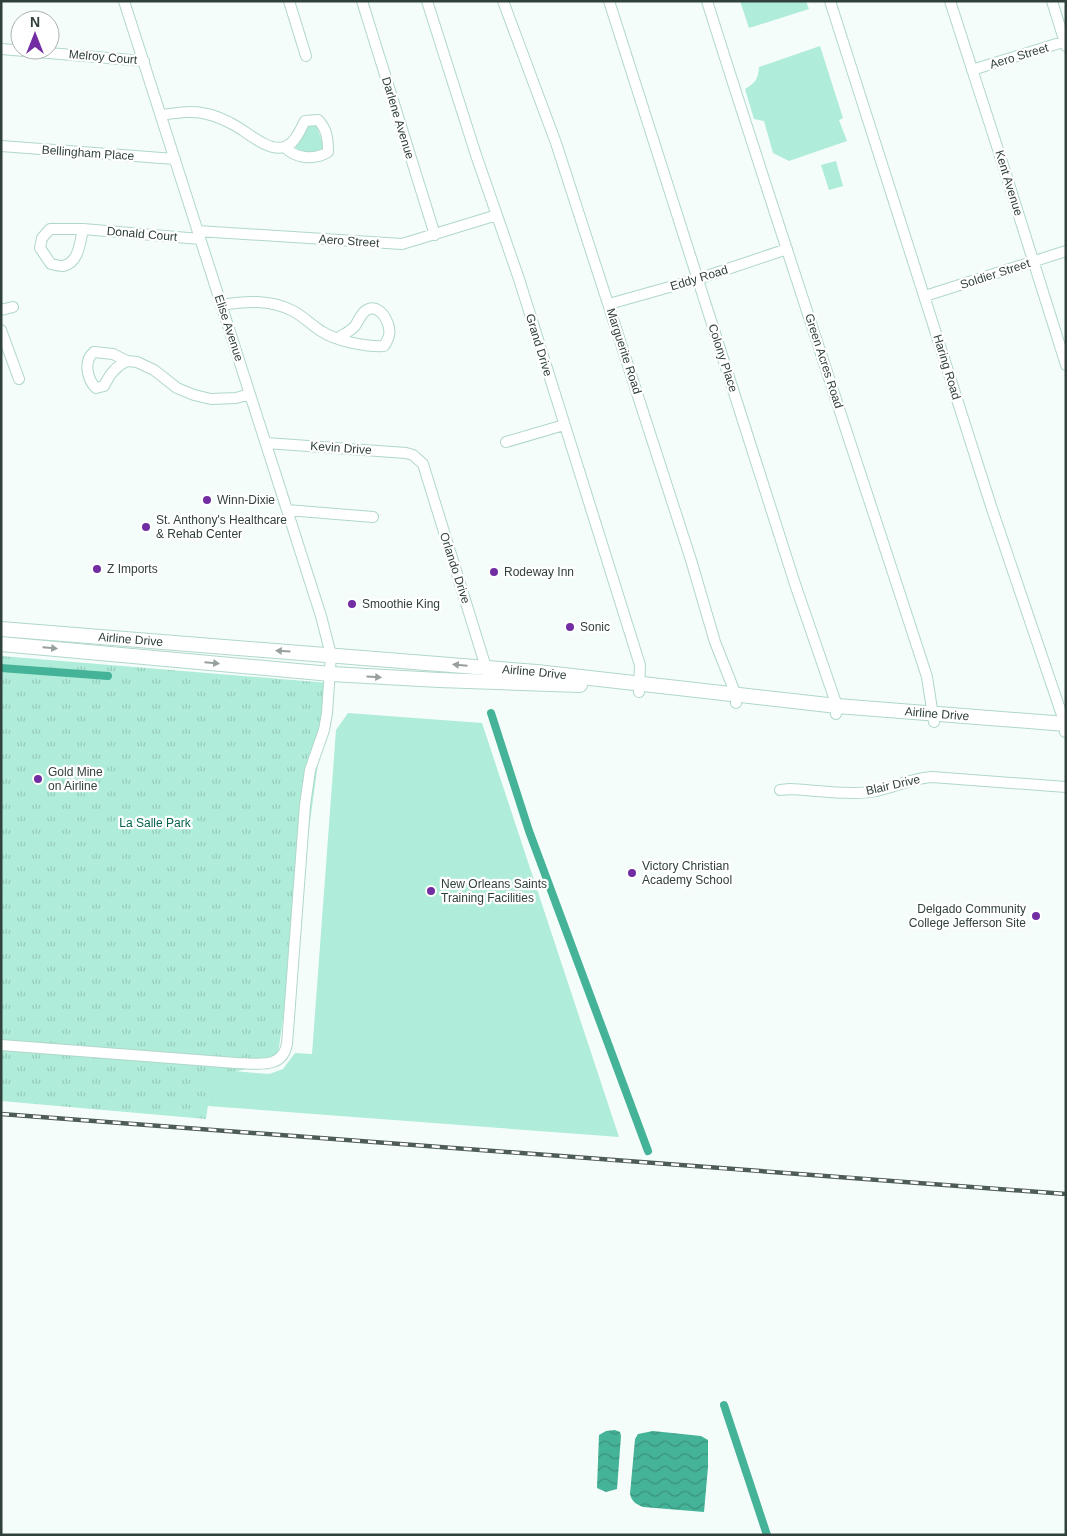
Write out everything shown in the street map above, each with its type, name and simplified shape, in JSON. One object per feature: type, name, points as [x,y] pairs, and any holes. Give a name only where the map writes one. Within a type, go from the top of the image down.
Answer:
[{"type":"highway","name":"Airline Drive","points":[[1,628],[487,667],[560,674],[639,688]]},
{"type":"highway","points":[[129,655],[132,639]]},
{"type":"highway","name":"Airline Drive","points":[[1,644],[330,674],[639,688],[836,710],[1065,728]]},
{"type":"street","name":"Elise Avenue","points":[[1,1045],[267,1064],[277,1062],[285,1053],[305,805],[310,770],[324,730],[327,713],[331,654],[322,616],[124,1]]},
{"type":"street","points":[[289,1],[306,56]]},
{"type":"street","name":"Darlene Avenue","points":[[362,1],[435,235]]},
{"type":"street","name":"Grand Drive","points":[[427,1],[519,280],[640,665],[639,688]]},
{"type":"street","name":"Marguerite Road","points":[[503,1],[556,143],[691,560],[715,642],[736,699]]},
{"type":"street","name":"Colony Place","points":[[609,1],[836,710]]},
{"type":"street","name":"Green Acres Road","points":[[707,1],[757,162],[928,677],[933,717]]},
{"type":"street","name":"Haring Road","points":[[830,1],[992,509],[1065,728]]},
{"type":"street","name":"Kent Avenue","points":[[950,1],[1066,365]]},
{"type":"street","points":[[1052,1],[1065,43]]},
{"type":"street","name":"Aero Street","points":[[972,70],[1065,43]]},
{"type":"street","name":"Melroy Court","points":[[1,49],[144,61]]},
{"type":"street","points":[[161,115],[185,112],[205,113],[219,117],[266,145],[279,148],[293,142],[305,121],[318,120],[325,126],[328,152],[321,156],[307,157],[290,153],[285,147]]},
{"type":"street","name":"Bellingham Place","points":[[1,146],[175,160]]},
{"type":"street","name":"Aero Street","points":[[199,235],[402,244],[497,215]]},
{"type":"street","name":"Donald Court","points":[[83,229],[79,249],[74,260],[63,266],[51,264],[40,248],[42,238],[50,229],[83,229],[199,235]]},
{"type":"street","name":"Eddy Road","points":[[609,304],[698,279],[787,249]]},
{"type":"street","name":"Soldier Street","points":[[925,296],[1066,251]]},
{"type":"street","points":[[221,305],[254,301],[271,303],[293,311],[322,332],[338,338],[370,347],[384,346],[389,339],[390,332],[383,313],[377,309],[371,309],[364,312],[354,327],[338,338]]},
{"type":"street","points":[[1,310],[13,306]]},
{"type":"street","points":[[1,330],[18,379]]},
{"type":"street","points":[[127,361],[137,362],[154,370],[177,388],[194,395],[211,399],[236,398],[250,394]]},
{"type":"street","points":[[506,442],[564,425]]},
{"type":"street","name":"Kevin Drive","points":[[266,443],[406,453],[416,457]]},
{"type":"street","name":"Orlando Drive","points":[[416,457],[423,464],[487,667],[490,682]]},
{"type":"street","points":[[287,510],[373,517]]},
{"type":"street","name":"Blair Drive","points":[[780,790],[790,788],[864,793],[877,791],[914,779],[932,777],[1066,787]]},
{"type":"green space","points":[[740,1],[806,1],[809,9],[749,28]]},
{"type":"green space","points":[[820,46],[843,118],[839,120],[847,141],[789,161],[773,153],[764,121],[754,119],[745,89],[755,81],[759,67]]},
{"type":"green space","points":[[316,124],[324,147],[322,151],[315,154],[297,150],[295,145],[308,125]]},
{"type":"green space","points":[[836,161],[843,186],[829,190],[821,165]]},
{"type":"green space","name":"La Salle Park","points":[[1,656],[329,683],[277,1062],[212,1077],[206,1119],[1,1101]]},
{"type":"green space","name":"New Orleans Saints Training Facilities","points":[[348,713],[482,723],[619,1137],[208,1106],[210,1069],[269,1074],[283,1069],[295,1053],[312,1054],[336,730]]},
{"type":"water","points":[[615,1430],[620,1432],[621,1436],[617,1489],[606,1492],[597,1488],[599,1435],[606,1431]]},
{"type":"water","points":[[653,1431],[701,1436],[708,1440],[704,1512],[643,1507],[636,1504],[632,1499],[630,1494],[635,1439],[638,1434]]},
{"type":"waterway","points":[[1,668],[108,676]]},
{"type":"waterway","points":[[491,713],[529,831],[648,1151]]},
{"type":"waterway","points":[[724,1405],[767,1535]]},
{"type":"railway","points":[[1,1114],[1066,1194]]},
{"type":"place","name":"Winn-Dixie","points":[[207,500]]},
{"type":"place","name":"St. Anthony's Healthcare & Rehab Center","points":[[146,527]]},
{"type":"place","name":"Z Imports","points":[[97,569]]},
{"type":"place","name":"Rodeway Inn","points":[[494,572]]},
{"type":"place","name":"Smoothie King","points":[[352,604]]},
{"type":"place","name":"Sonic","points":[[570,627]]},
{"type":"place","name":"Gold Mine on Airline","points":[[38,779]]},
{"type":"place","name":"Victory Christian Academy School","points":[[632,873]]},
{"type":"place","name":"New Orleans Saints Training Facilities","points":[[431,891]]},
{"type":"place","name":"Delgado Community College Jefferson Site","points":[[1036,916]]}]
